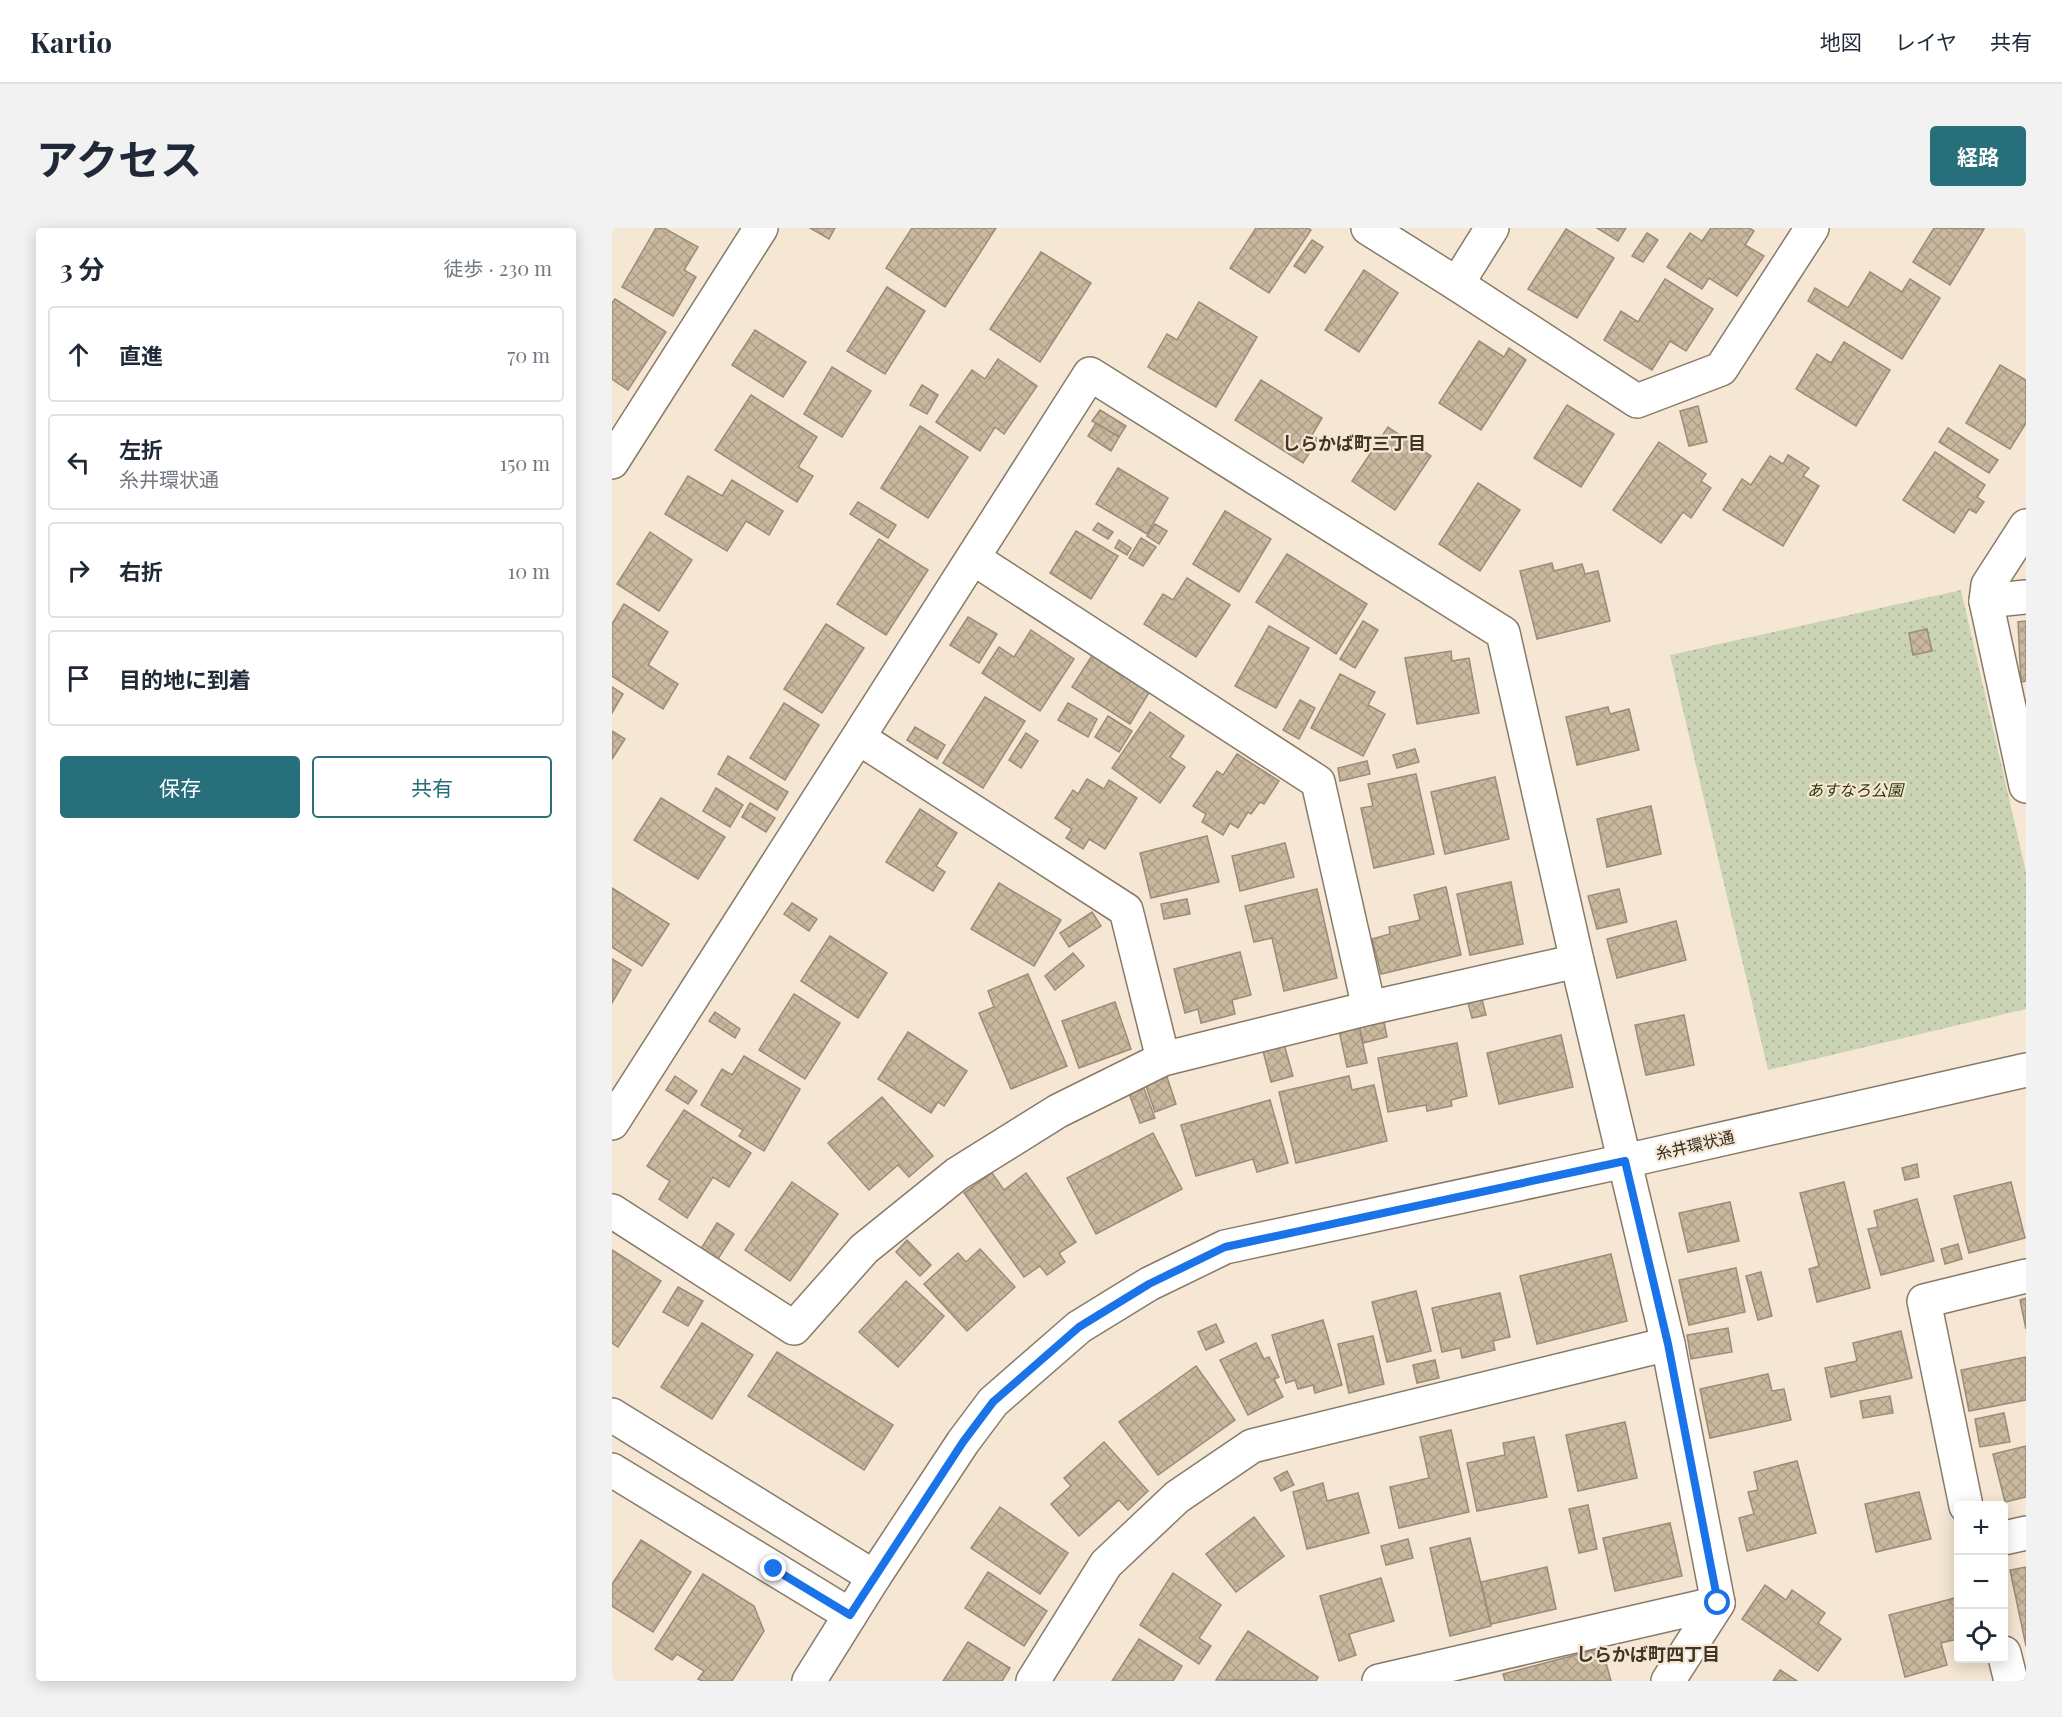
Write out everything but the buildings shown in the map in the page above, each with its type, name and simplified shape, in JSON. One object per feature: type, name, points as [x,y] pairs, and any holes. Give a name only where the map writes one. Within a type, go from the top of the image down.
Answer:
[{"type":"street","points":[[612,462],[760,228]]},
{"type":"street","points":[[1368,228],[1637,401],[1721,369],[1812,228]]},
{"type":"street","points":[[1457,284],[1492,228]]},
{"type":"street","points":[[612,1123],[1090,374],[1503,633],[1577,961],[1668,1344],[1718,1603],[1668,1681]]},
{"type":"street","points":[[2026,526],[1988,585],[1986,601],[2026,786]]},
{"type":"street","points":[[973,558],[1318,782],[1369,1008]]},
{"type":"street","points":[[1986,601],[2026,597]]},
{"type":"street","points":[[859,738],[1126,910],[1163,1059]]},
{"type":"street","points":[[612,1211],[794,1328],[864,1249],[957,1174],[1058,1111],[1163,1059],[1369,1008],[1577,961]]},
{"type":"street","name":"糸井環状通","points":[[809,1681],[963,1442],[993,1402],[1079,1327],[1149,1284],[1225,1247],[1625,1161],[2026,1070]]},
{"type":"street","points":[[1965,1501],[1924,1301],[2026,1276]]},
{"type":"street","points":[[1033,1681],[1106,1564],[1178,1497],[1252,1446],[1668,1344]]},
{"type":"street","points":[[612,1415],[874,1577]]},
{"type":"street","points":[[612,1470],[850,1615]]},
{"type":"street","points":[[2008,1537],[2026,1533]]},
{"type":"street","points":[[1380,1681],[1718,1603]]},
{"type":"street","points":[[2006,1663],[2011,1681]]},
{"type":"green space","name":"あすなろ公園","points":[[1961,590],[2026,872],[2026,1009],[1768,1070],[1670,655]]},
{"type":"district","name":"しらかば町三丁目","points":[[1354,444]]},
{"type":"district","name":"しらかば町四丁目","points":[[1648,1655]]},
{"type":"route","points":[[774,1569],[850,1615],[963,1442],[993,1402],[1079,1327],[1149,1284],[1225,1247],[1625,1161],[1668,1344],[1718,1603]]}]
